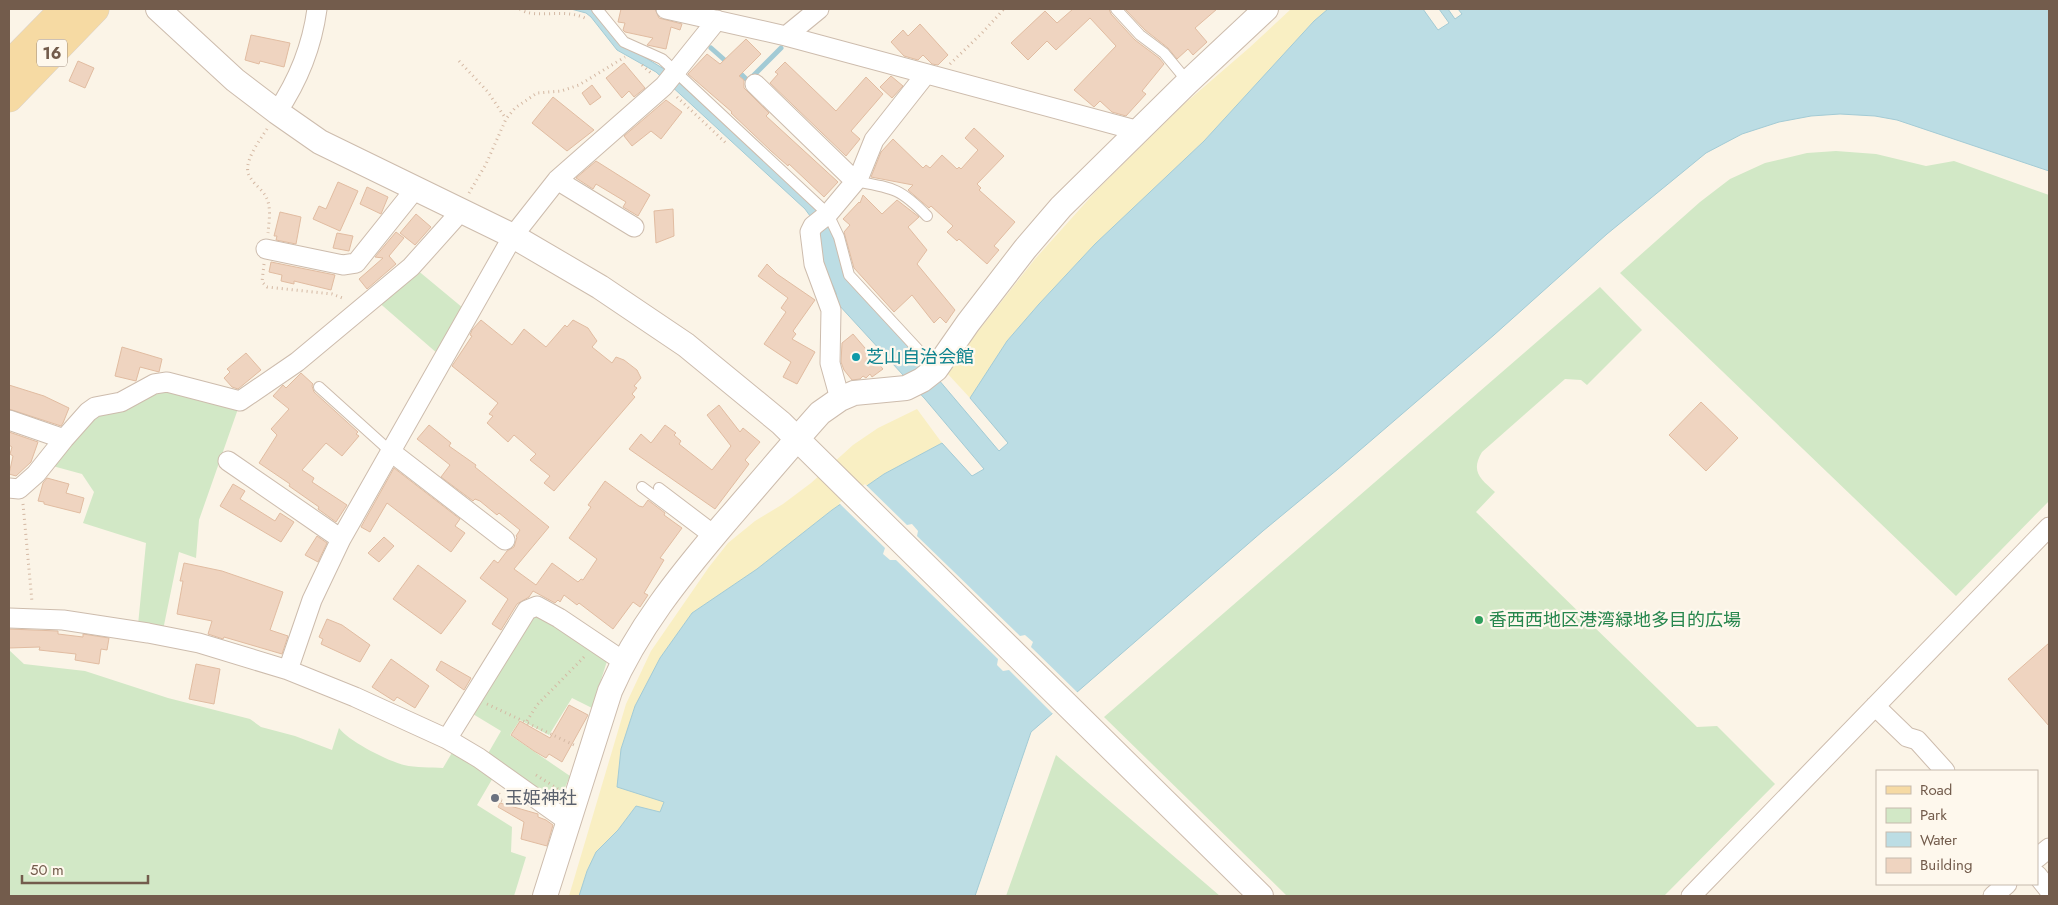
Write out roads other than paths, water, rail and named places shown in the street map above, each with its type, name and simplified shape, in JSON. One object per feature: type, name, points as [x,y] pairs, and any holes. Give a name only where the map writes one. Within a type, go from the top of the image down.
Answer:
[{"type":"main road","name":"16","points":[[9,65],[64,9]]},
{"type":"main road","name":"16","points":[[9,98],[95,9]]},
{"type":"street","points":[[158,9],[202,51],[277,112],[320,142],[513,236],[600,287],[686,345],[781,423],[796,440],[1261,896]]},
{"type":"street","points":[[277,112],[288,95],[308,53],[317,9]]},
{"type":"street","points":[[666,9],[786,36],[1139,131]]},
{"type":"street","points":[[545,896],[610,691],[623,661],[647,622],[714,536],[820,413],[840,399],[854,393],[906,388],[922,380],[936,369],[968,322],[1025,249],[1061,207],[1188,82],[1266,9]]},
{"type":"street","points":[[786,36],[807,13]]},
{"type":"street","points":[[288,670],[312,600],[341,539],[513,236],[557,180],[664,86],[717,20]]},
{"type":"street","points":[[840,399],[830,363],[831,310],[814,264],[810,232],[813,226],[828,214],[859,177],[874,140],[931,75]]},
{"type":"street","points":[[755,84],[855,182]]},
{"type":"street","points":[[557,180],[634,227]]},
{"type":"street","points":[[266,249],[344,265],[356,263],[416,188]]},
{"type":"street","points":[[14,489],[36,474],[64,438],[95,407],[121,402],[154,384],[168,382],[240,401],[297,362],[411,267],[454,219],[459,209]]},
{"type":"street","points":[[9,420],[64,438]]},
{"type":"street","points":[[390,451],[504,540]]},
{"type":"street","points":[[228,461],[341,539]]},
{"type":"street","points":[[1691,896],[2049,527]]},
{"type":"street","points":[[447,739],[528,610],[536,606],[559,618],[596,645],[623,661]]},
{"type":"street","points":[[9,618],[63,620],[199,643],[288,670],[354,697],[447,739],[479,758],[569,822]]},
{"type":"street","points":[[1875,706],[1907,737],[1917,740],[1944,770]]},
{"type":"street","points":[[2038,857],[2049,848]]},
{"type":"street","points":[[2038,876],[2049,890]]},
{"type":"street","points":[[1992,896],[2006,885]]},
{"type":"lane","points":[[597,9],[624,42],[662,59],[677,71],[828,214],[839,237],[849,275],[936,369]]},
{"type":"lane","points":[[1116,9],[1140,35],[1164,53],[1188,82]]},
{"type":"lane","points":[[855,182],[887,187],[902,192],[927,216]]},
{"type":"lane","points":[[320,387],[390,451]]},
{"type":"lane","points":[[642,487],[714,536]]},
{"type":"lane","points":[[659,488],[714,536]]},
{"type":"water","points":[[571,9],[593,9],[636,52],[664,69],[819,211],[835,237],[844,268],[999,451],[1008,443],[970,398],[1007,341],[1095,244],[1204,141],[1314,21],[1328,9],[1423,9],[1438,30],[1449,23],[1439,9],[1448,9],[1455,19],[1462,14],[1458,9],[2049,9],[2049,171],[1897,120],[1875,116],[1840,114],[1811,116],[1779,122],[1742,134],[1706,153],[1607,234],[1494,335],[1263,531],[1031,732],[975,896],[579,896],[587,871],[596,852],[618,830],[636,806],[660,812],[664,802],[617,787],[621,749],[635,706],[660,658],[692,613],[757,569],[832,510],[884,474],[942,443],[972,476],[984,469],[925,399],[838,304],[836,293],[823,263],[821,244],[813,220],[805,209],[656,72],[617,50],[586,13]]},
{"type":"waterway","points":[[711,48],[728,63]]},
{"type":"waterway","points":[[737,70],[748,81],[781,48]]},
{"type":"place","name":"芝山自治会館","points":[[856,357]]},
{"type":"place","name":"香西西地区港湾緑地多目的広場","points":[[1479,620]]},
{"type":"place","name":"玉姫神社","points":[[495,798]]}]
